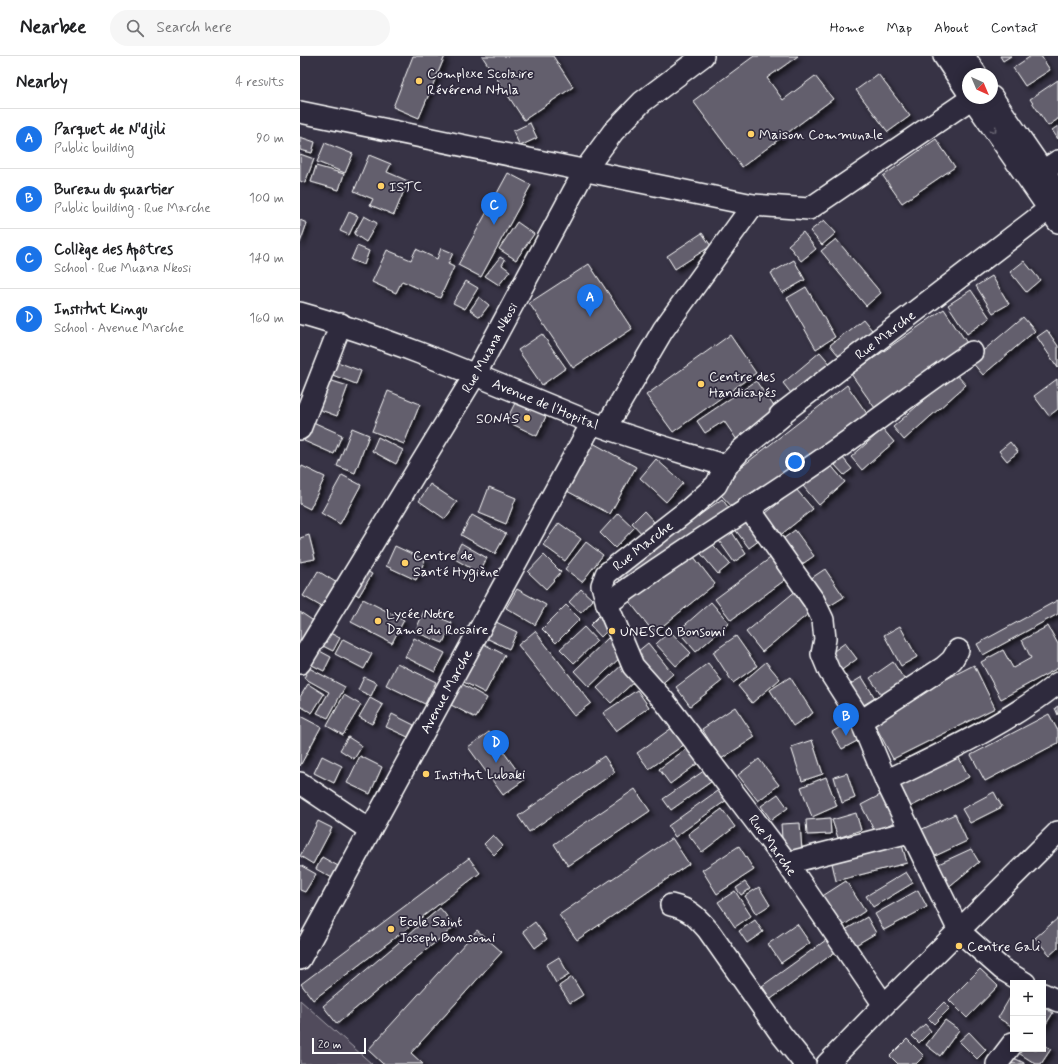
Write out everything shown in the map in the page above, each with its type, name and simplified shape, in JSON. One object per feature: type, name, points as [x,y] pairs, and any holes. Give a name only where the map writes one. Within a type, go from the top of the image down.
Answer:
[{"type":"street","name":"Rue Muana Nkosi","points":[[300,663],[476,373],[585,170],[613,132],[642,102],[703,56]]},
{"type":"street","points":[[944,56],[962,83]]},
{"type":"street","points":[[964,56],[972,68]]},
{"type":"street","points":[[300,112],[753,205],[809,208],[963,104]]},
{"type":"street","points":[[977,104],[1056,206]]},
{"type":"street","points":[[998,104],[1050,166],[1056,206]]},
{"type":"street","name":"Avenue Marche","points":[[300,959],[370,830],[599,425],[663,330],[753,205]]},
{"type":"street","name":"Rue Marche","points":[[884,1005],[788,863],[666,702],[633,666],[606,604],[602,585],[606,574],[688,510],[716,485],[726,466],[741,450],[781,417],[780,415],[1056,206]]},
{"type":"street","name":"Avenue de l'Hopital","points":[[300,313],[341,324],[476,373],[599,425],[726,466]]},
{"type":"street","points":[[300,429],[341,324]]},
{"type":"street","points":[[606,604],[657,567],[803,473],[939,374],[972,352]]},
{"type":"street","points":[[748,507],[814,601],[823,620],[825,639],[822,654],[829,671],[861,721],[909,832],[959,931],[1002,970],[1020,980]]},
{"type":"street","points":[[861,721],[944,668],[952,660],[958,650]]},
{"type":"street","points":[[886,781],[964,743],[1017,712],[1058,683]]},
{"type":"street","points":[[300,783],[370,830]]},
{"type":"street","points":[[788,863],[909,832]]},
{"type":"street","points":[[827,1064],[884,1005],[1058,832]]},
{"type":"street","points":[[671,905],[684,908],[697,918],[708,930],[781,1034],[805,1064]]},
{"type":"street","points":[[998,1064],[1010,1047]]},
{"type":"shaded area","points":[[300,1000],[372,1064],[300,1064]]},
{"type":"building","name":"Complexe Scolaire Révérend Ntula","points":[[413,56],[445,56],[419,118],[393,107]]},
{"type":"building","points":[[482,56],[553,56],[573,87],[524,120]]},
{"type":"building","name":"Maison Communale","points":[[754,56],[798,56],[767,78],[783,100],[815,76],[833,99],[742,167],[693,101]]},
{"type":"building","points":[[1000,56],[1011,56],[1003,61]]},
{"type":"building","points":[[1031,56],[1041,56],[1050,70],[1025,86],[1013,68]]},
{"type":"building","points":[[878,74],[910,116],[888,132],[856,90]]},
{"type":"building","points":[[1058,80],[1058,119],[1048,126],[1030,99]]},
{"type":"building","points":[[530,123],[537,138],[520,146],[513,131]]},
{"type":"building","points":[[1058,126],[1058,139],[1052,130]]},
{"type":"building","points":[[300,137],[315,142],[312,153],[300,150]]},
{"type":"building","points":[[936,139],[955,167],[902,203],[883,176]]},
{"type":"building","points":[[325,143],[353,154],[345,173],[317,162]]},
{"type":"building","points":[[300,154],[314,159],[305,183],[300,181]]},
{"type":"building","name":"ISTC","points":[[369,155],[391,164],[387,172],[408,181],[394,215],[370,205],[373,199],[354,191]]},
{"type":"building","points":[[316,166],[344,174],[339,190],[311,182]]},
{"type":"building","points":[[508,173],[531,185],[481,277],[458,265]]},
{"type":"building","points":[[349,212],[358,216],[349,235],[340,231]]},
{"type":"building","points":[[364,216],[377,223],[366,242],[354,234]]},
{"type":"building","points":[[300,220],[307,223],[300,243]]},
{"type":"building","points":[[824,220],[836,233],[822,245],[810,231]]},
{"type":"building","points":[[517,222],[534,234],[516,260],[499,249]]},
{"type":"building","points":[[803,232],[816,249],[801,261],[788,245]]},
{"type":"building","points":[[702,233],[711,246],[675,269],[667,256]]},
{"type":"building","points":[[836,239],[881,293],[866,306],[821,251]]},
{"type":"building","points":[[357,246],[369,251],[364,265],[351,260]]},
{"type":"building","points":[[441,248],[453,253],[448,264],[454,267],[440,298],[402,281],[396,293],[372,282],[387,250],[411,260],[416,249],[437,259]]},
{"type":"building","points":[[500,257],[505,260],[502,265],[510,271],[499,285],[485,276]]},
{"type":"building","points":[[794,260],[805,280],[782,293],[771,273]]},
{"type":"building","points":[[1024,261],[1040,280],[1026,292],[1010,272]]},
{"type":"building","points":[[589,264],[632,329],[573,368],[529,303]]},
{"type":"building","points":[[992,276],[1009,304],[993,313],[976,286]]},
{"type":"building","points":[[466,281],[478,288],[465,309],[453,303]]},
{"type":"building","points":[[806,287],[835,337],[816,349],[787,298]]},
{"type":"building","points":[[971,290],[990,318],[967,334],[948,305]]},
{"type":"building","points":[[479,297],[489,305],[480,317],[470,310]]},
{"type":"building","points":[[944,309],[969,346],[877,411],[851,374]]},
{"type":"building","points":[[1023,317],[1035,331],[983,375],[971,361]]},
{"type":"building","points":[[863,319],[876,335],[843,361],[830,345]]},
{"type":"building","points":[[1047,330],[1058,346],[1058,368],[1037,337]]},
{"type":"building","points":[[542,334],[566,368],[542,385],[518,350]]},
{"type":"building","name":"Centre des Handicapés","points":[[730,335],[756,373],[673,432],[646,395]]},
{"type":"building","points":[[820,352],[832,366],[794,397],[783,383]]},
{"type":"building","points":[[335,361],[361,371],[356,384],[330,374]]},
{"type":"building","points":[[955,373],[966,385],[904,440],[893,427]]},
{"type":"building","points":[[1057,379],[1058,409],[1049,416],[1034,396]]},
{"type":"building","points":[[329,380],[348,386],[337,416],[318,409]]},
{"type":"building","points":[[756,381],[778,412],[737,440],[724,421],[705,433],[697,421]]},
{"type":"building","points":[[847,385],[870,418],[734,509],[721,495],[740,468]]},
{"type":"building","points":[[388,391],[420,404],[404,444],[372,431]]},
{"type":"building","name":"SONAS","points":[[517,399],[547,414],[537,436],[506,421]]},
{"type":"building","points":[[313,422],[342,435],[334,454],[304,441]]},
{"type":"building","points":[[352,428],[369,435],[355,473],[337,466]]},
{"type":"building","points":[[883,429],[894,442],[862,470],[851,457]]},
{"type":"building","points":[[378,437],[403,450],[396,464],[372,451]]},
{"type":"building","points":[[1010,442],[1018,452],[1007,461],[999,451]]},
{"type":"building","points":[[593,443],[636,467],[610,514],[567,491]]},
{"type":"building","points":[[843,458],[852,469],[844,475],[835,465]]},
{"type":"building","points":[[656,459],[683,483],[666,502],[640,478]]},
{"type":"building","points":[[829,463],[845,482],[819,505],[803,486]]},
{"type":"building","points":[[302,466],[325,477],[310,509],[300,504],[300,470]]},
{"type":"building","points":[[342,475],[361,485],[340,524],[321,513]]},
{"type":"building","points":[[430,484],[457,502],[445,519],[419,501]]},
{"type":"building","points":[[489,487],[516,498],[506,524],[479,513]]},
{"type":"building","points":[[796,489],[813,509],[778,537],[761,517]]},
{"type":"building","points":[[722,499],[731,511],[624,586],[616,575]]},
{"type":"building","points":[[644,511],[656,524],[643,535],[632,523]]},
{"type":"building","points":[[618,513],[634,528],[615,548],[600,533]]},
{"type":"building","points":[[472,515],[506,534],[495,554],[461,535]]},
{"type":"building","points":[[749,517],[764,537],[749,548],[734,528]]},
{"type":"building","points":[[559,523],[581,539],[565,561],[543,545]]},
{"type":"building","points":[[730,529],[746,554],[734,562],[717,538]]},
{"type":"building","points":[[795,530],[814,556],[798,567],[779,542]]},
{"type":"building","points":[[309,535],[315,559],[300,562],[300,538]]},
{"type":"building","points":[[708,539],[730,564],[718,574],[697,549]]},
{"type":"building","points":[[586,542],[603,555],[582,582],[565,569]]},
{"type":"building","points":[[461,543],[487,558],[479,573],[453,558]]},
{"type":"building","name":"Centre de Santé Hygiène","points":[[395,546],[425,560],[416,580],[386,566]]},
{"type":"building","points":[[690,552],[715,584],[654,633],[629,601]]},
{"type":"building","points":[[544,555],[561,572],[546,589],[528,572]]},
{"type":"building","points":[[773,556],[789,577],[731,620],[715,599]]},
{"type":"building","points":[[361,568],[372,574],[359,596],[348,589]]},
{"type":"building","points":[[825,569],[844,597],[828,607],[810,579]]},
{"type":"building","points":[[318,571],[337,583],[322,607],[303,596]]},
{"type":"building","points":[[517,589],[546,605],[535,625],[506,608]]},
{"type":"building","points":[[581,589],[593,600],[581,613],[569,602]]},
{"type":"building","points":[[797,590],[813,610],[762,652],[746,632]]},
{"type":"building","name":"Lycée Notre Dame du Rosaire","points":[[363,599],[404,620],[392,643],[351,622]]},
{"type":"building","points":[[1058,600],[1058,614],[983,655],[977,644]]},
{"type":"building","points":[[711,602],[729,623],[696,652],[678,631]]},
{"type":"building","points":[[566,605],[580,619],[556,643],[542,629]]},
{"type":"building","points":[[424,611],[452,623],[443,643],[415,632]]},
{"type":"building","points":[[300,612],[315,622],[300,645]]},
{"type":"building","points":[[599,616],[611,627],[601,637],[590,625]]},
{"type":"building","points":[[494,621],[517,632],[509,649],[486,638]]},
{"type":"building","points":[[900,626],[917,657],[901,666],[884,635]]},
{"type":"building","points":[[1048,626],[1058,644],[1058,668],[1001,699],[981,662],[1003,650],[1013,668],[1031,658],[1022,640]]},
{"type":"building","points":[[584,627],[597,641],[574,663],[560,649]]},
{"type":"building","points":[[535,631],[591,703],[574,716],[518,645]]},
{"type":"building","points":[[670,631],[691,653],[676,666],[656,644]]},
{"type":"building","points":[[328,632],[340,638],[333,651],[321,645]]},
{"type":"building","points":[[736,636],[757,666],[733,683],[713,652]]},
{"type":"building","points":[[414,638],[445,653],[435,672],[405,657]]},
{"type":"building","points":[[608,638],[624,654],[589,687],[574,671]]},
{"type":"building","points":[[343,639],[372,654],[364,669],[335,654]]},
{"type":"building","points":[[480,642],[505,655],[485,693],[460,680]]},
{"type":"building","points":[[648,643],[673,674],[658,687],[632,656]]},
{"type":"building","points":[[845,643],[857,659],[839,672],[827,656]]},
{"type":"building","points":[[316,649],[331,657],[324,671],[308,663]]},
{"type":"building","points":[[766,662],[780,679],[752,703],[738,686]]},
{"type":"building","points":[[893,662],[906,682],[883,697],[870,678]]},
{"type":"building","points":[[397,663],[436,682],[425,704],[386,685]]},
{"type":"building","points":[[708,663],[722,681],[690,706],[676,687]]},
{"type":"building","points":[[623,664],[637,679],[611,703],[597,688]]},
{"type":"building","points":[[974,665],[995,708],[893,759],[871,717]]},
{"type":"building","points":[[309,668],[345,687],[328,718],[317,713],[329,692],[304,678]]},
{"type":"building","points":[[364,677],[377,683],[371,696],[358,690]]},
{"type":"building","points":[[790,677],[813,713],[793,726],[770,690]]},
{"type":"building","points":[[862,677],[875,698],[857,709],[844,688]]},
{"type":"building","points":[[308,684],[324,694],[312,713],[300,706],[300,697]]},
{"type":"building","points":[[462,684],[487,698],[476,718],[451,705]]},
{"type":"building","points":[[637,690],[649,707],[616,731],[603,713]]},
{"type":"building","points":[[344,695],[361,705],[343,735],[327,726]]},
{"type":"building","points":[[370,698],[383,705],[372,724],[359,717]]},
{"type":"building","points":[[1058,706],[1058,715],[1055,708]]},
{"type":"building","points":[[735,707],[755,737],[721,759],[702,729]]},
{"type":"building","points":[[392,714],[414,725],[408,737],[386,727]]},
{"type":"building","points":[[1049,714],[1058,731],[1058,743],[985,781],[971,755]]},
{"type":"building","points":[[300,716],[321,727],[300,766]]},
{"type":"building","points":[[849,722],[859,740],[842,749],[832,732]]},
{"type":"building","points":[[676,725],[688,742],[649,769],[637,753]]},
{"type":"building","points":[[489,732],[524,780],[503,795],[468,747]]},
{"type":"building","points":[[348,737],[362,746],[354,759],[340,750]]},
{"type":"building","points":[[812,740],[823,774],[802,781],[791,747]]},
{"type":"building","points":[[690,746],[701,761],[670,784],[659,769]]},
{"type":"building","points":[[957,754],[969,777],[906,809],[895,786]]},
{"type":"building","points":[[322,756],[342,766],[334,783],[314,773]]},
{"type":"building","points":[[360,756],[382,767],[370,794],[347,783]]},
{"type":"building","points":[[604,756],[615,772],[529,832],[518,816]]},
{"type":"building","points":[[759,759],[779,785],[758,801],[738,775]]},
{"type":"building","points":[[708,768],[715,779],[671,810],[663,799]]},
{"type":"building","points":[[847,773],[855,798],[842,803],[834,777]]},
{"type":"building","points":[[826,777],[837,806],[812,817],[801,787]]},
{"type":"building","points":[[724,786],[731,797],[675,837],[668,826]]},
{"type":"building","points":[[635,789],[650,811],[568,866],[554,844]]},
{"type":"building","points":[[994,792],[1002,807],[970,823],[962,809]]},
{"type":"building","points":[[778,794],[788,808],[771,820],[761,806]]},
{"type":"building","points":[[882,794],[896,821],[875,832],[861,805]]},
{"type":"building","points":[[722,809],[735,827],[702,852],[688,834]]},
{"type":"building","points":[[856,813],[861,830],[838,838],[832,820]]},
{"type":"building","points":[[955,814],[967,841],[931,858],[918,831]]},
{"type":"building","points":[[830,818],[831,834],[807,835],[806,820]]},
{"type":"building","points":[[318,821],[332,828],[313,864],[300,856]]},
{"type":"building","points":[[800,823],[802,851],[783,852],[781,824]]},
{"type":"building","points":[[493,835],[503,846],[494,855],[484,844]]},
{"type":"building","points":[[672,838],[689,864],[577,940],[559,915]]},
{"type":"building","points":[[902,845],[907,863],[836,881],[832,863]]},
{"type":"building","points":[[739,846],[754,870],[717,894],[702,870]]},
{"type":"building","points":[[971,849],[979,862],[946,889],[934,866]]},
{"type":"building","points":[[322,857],[340,867],[334,879],[316,869]]},
{"type":"building","name":"Ecole Saint Joseph Bonsomi","points":[[469,858],[480,873],[313,1000],[301,984]]},
{"type":"building","points":[[300,865],[316,874],[305,892],[300,890]]},
{"type":"building","points":[[906,872],[913,883],[873,907],[866,896]]},
{"type":"building","points":[[846,881],[865,911],[841,927],[821,897]]},
{"type":"building","points":[[745,882],[750,889],[741,895],[736,888]]},
{"type":"building","points":[[759,887],[770,905],[756,914],[745,896]]},
{"type":"building","points":[[918,890],[927,907],[884,930],[875,914]]},
{"type":"building","points":[[735,891],[751,916],[735,927],[718,902]]},
{"type":"building","points":[[440,908],[455,926],[337,1024],[323,1006]]},
{"type":"building","points":[[867,917],[876,933],[854,946],[845,930]]},
{"type":"building","points":[[1058,918],[1058,948],[1050,955],[1035,938]]},
{"type":"building","points":[[755,920],[763,932],[747,943],[739,931]]},
{"type":"building","points":[[535,922],[547,939],[535,948],[523,931]]},
{"type":"building","points":[[797,924],[810,943],[781,963],[768,944]]},
{"type":"building","points":[[477,930],[502,952],[411,1053],[423,1064],[383,1064],[368,1050]]},
{"type":"building","points":[[826,940],[835,952],[771,999],[762,986]]},
{"type":"building","points":[[559,957],[569,975],[556,983],[546,965]]},
{"type":"building","points":[[980,969],[998,986],[967,1018],[949,1000]]},
{"type":"building","points":[[572,977],[583,995],[570,1003],[559,986]]},
{"type":"building","points":[[1010,997],[1010,1025],[998,1018]]},
{"type":"building","points":[[944,1002],[950,1008],[934,1024],[928,1018]]},
{"type":"building","points":[[1046,1009],[1053,1013],[1046,1024]]},
{"type":"building","points":[[945,1020],[959,1030],[940,1056],[926,1045]]},
{"type":"building","points":[[925,1024],[931,1031],[919,1043],[912,1036]]},
{"type":"building","points":[[969,1032],[986,1050],[977,1059],[959,1041]]},
{"type":"building","points":[[907,1039],[924,1056],[916,1064],[898,1064],[890,1056]]},
{"type":"building","points":[[1046,1046],[1051,1049],[1041,1064],[1036,1064],[1017,1052],[1046,1052]]},
{"type":"building","points":[[1010,1056],[1024,1063],[1024,1064],[1006,1064]]},
{"type":"place","name":"Complexe Scolaire Révérend Ntula","points":[[419,81]]},
{"type":"place","name":"Maison Communale","points":[[751,134]]},
{"type":"place","name":"ISTC","points":[[381,186]]},
{"type":"place","name":"Collège des Apôtres","points":[[494,225]]},
{"type":"place","name":"Parquet de N'djili","points":[[590,317]]},
{"type":"place","name":"Centre des Handicapés","points":[[701,384]]},
{"type":"place","name":"SONAS","points":[[527,418]]},
{"type":"place","name":"Centre de Santé Hygiène","points":[[405,563]]},
{"type":"place","name":"Lycée Notre Dame du Rosaire","points":[[378,621]]},
{"type":"place","name":"UNESCO Bonsomi","points":[[612,631]]},
{"type":"place","name":"Bureau du quartier","points":[[846,736]]},
{"type":"place","name":"Institut Kingu","points":[[496,763]]},
{"type":"place","name":"Institut Lubaki","points":[[426,774]]},
{"type":"place","name":"Ecole Saint Joseph Bonsomi","points":[[391,929]]},
{"type":"place","name":"Centre Gali","points":[[959,946]]}]
